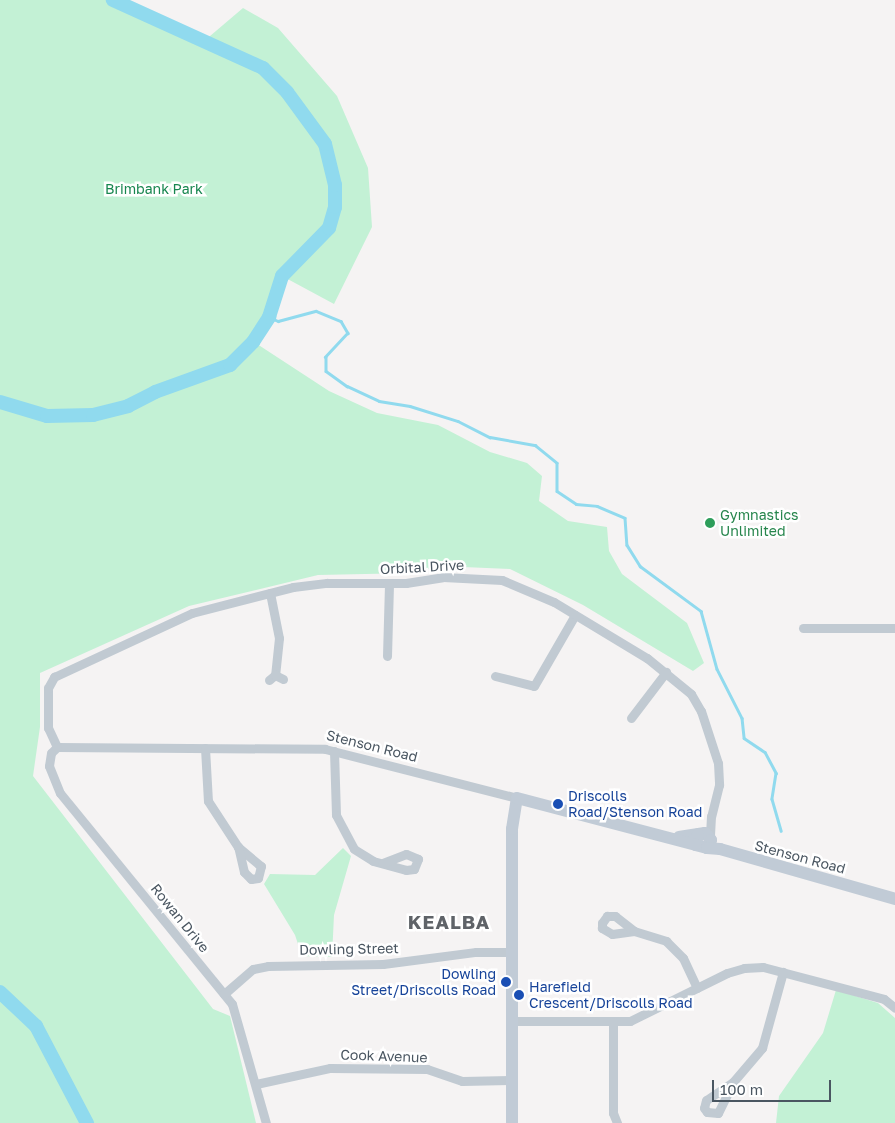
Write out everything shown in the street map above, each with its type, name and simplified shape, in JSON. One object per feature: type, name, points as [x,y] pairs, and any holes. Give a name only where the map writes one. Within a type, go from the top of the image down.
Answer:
[{"type":"street","name":"Orbital Drive","points":[[58,746],[48,728],[48,688],[58,673],[192,613],[270,593],[327,583],[389,583],[442,577],[502,580],[532,592],[575,615],[666,672],[691,694],[716,751],[718,785],[704,839]]},
{"type":"street","points":[[387,656],[389,583]]},
{"type":"street","points":[[270,593],[279,638],[276,678]]},
{"type":"street","points":[[495,676],[534,686],[575,615]]},
{"type":"street","points":[[803,628],[895,628]]},
{"type":"street","points":[[630,718],[666,672]]},
{"type":"street","name":"Stenson Road","points":[[58,746],[334,751],[672,838],[704,839],[733,854],[895,899]]},
{"type":"street","name":"Rowan Drive","points":[[58,746],[51,753],[49,766],[60,793],[224,994],[238,1014],[266,1123]]},
{"type":"street","points":[[204,748],[208,802],[238,847]]},
{"type":"street","points":[[334,751],[337,822],[354,849],[367,858],[383,863]]},
{"type":"street","points":[[512,1123],[512,818],[517,798]]},
{"type":"street","name":"Stenson Road","points":[[859,888],[895,892]]},
{"type":"street","points":[[634,931],[666,941],[675,949],[698,988]]},
{"type":"street","name":"Dowling Street","points":[[224,994],[253,969],[268,966],[384,964],[476,952],[513,952]]},
{"type":"street","points":[[513,1022],[613,1022],[647,1015],[698,988],[744,968],[763,967],[884,999],[895,1008]]},
{"type":"street","points":[[733,1082],[762,1048],[783,972]]},
{"type":"street","points":[[609,1123],[613,1114],[613,1022]]},
{"type":"street","name":"Cook Avenue","points":[[256,1084],[330,1068],[427,1069],[462,1081],[512,1080]]},
{"type":"street","points":[[613,1114],[617,1123]]},
{"type":"green space","name":"Brimbank Park","points":[[0,0],[113,0],[203,42],[243,8],[278,28],[337,96],[368,168],[372,227],[334,304],[282,276],[269,317],[254,342],[329,391],[377,413],[438,425],[490,452],[527,463],[542,476],[539,501],[568,521],[607,527],[609,551],[622,574],[687,623],[704,663],[693,671],[583,605],[510,569],[440,566],[413,573],[318,575],[189,606],[40,673],[40,727],[33,776],[213,1009],[230,1016],[256,1123],[0,1123]]},
{"type":"green space","points":[[343,848],[351,856],[334,915],[332,957],[302,956],[295,935],[264,884],[270,874],[315,875]]},
{"type":"green space","points":[[836,990],[878,1003],[895,1018],[895,1123],[776,1123],[779,1096],[823,1033]]},
{"type":"waterway","points":[[0,402],[47,416],[93,415],[128,406],[155,392],[230,365],[253,342],[269,317],[282,276],[329,228],[335,207],[335,185],[325,144],[287,92],[263,68],[113,0]]},
{"type":"waterway","points":[[269,317],[278,321],[316,311],[341,321],[348,333],[326,357],[326,371],[347,386],[379,401],[410,406],[458,421],[490,437],[535,445],[557,463],[557,491],[576,504],[597,506],[625,518],[627,545],[640,566],[701,611],[717,669],[742,718],[744,738],[765,752],[776,773],[772,799],[781,831]]},
{"type":"waterway","points":[[0,992],[36,1026],[87,1123]]},
{"type":"place","name":"Gymnastics Unlimited","points":[[710,523]]},
{"type":"place","name":"Driscolls Road/Stenson Road","points":[[558,804]]},
{"type":"place","name":"Dowling Street/Driscolls Road","points":[[506,982]]},
{"type":"place","name":"Harefield Crescent/Driscolls Road","points":[[519,995]]},
{"type":"district","name":"KEALBA","points":[[449,922]]}]
